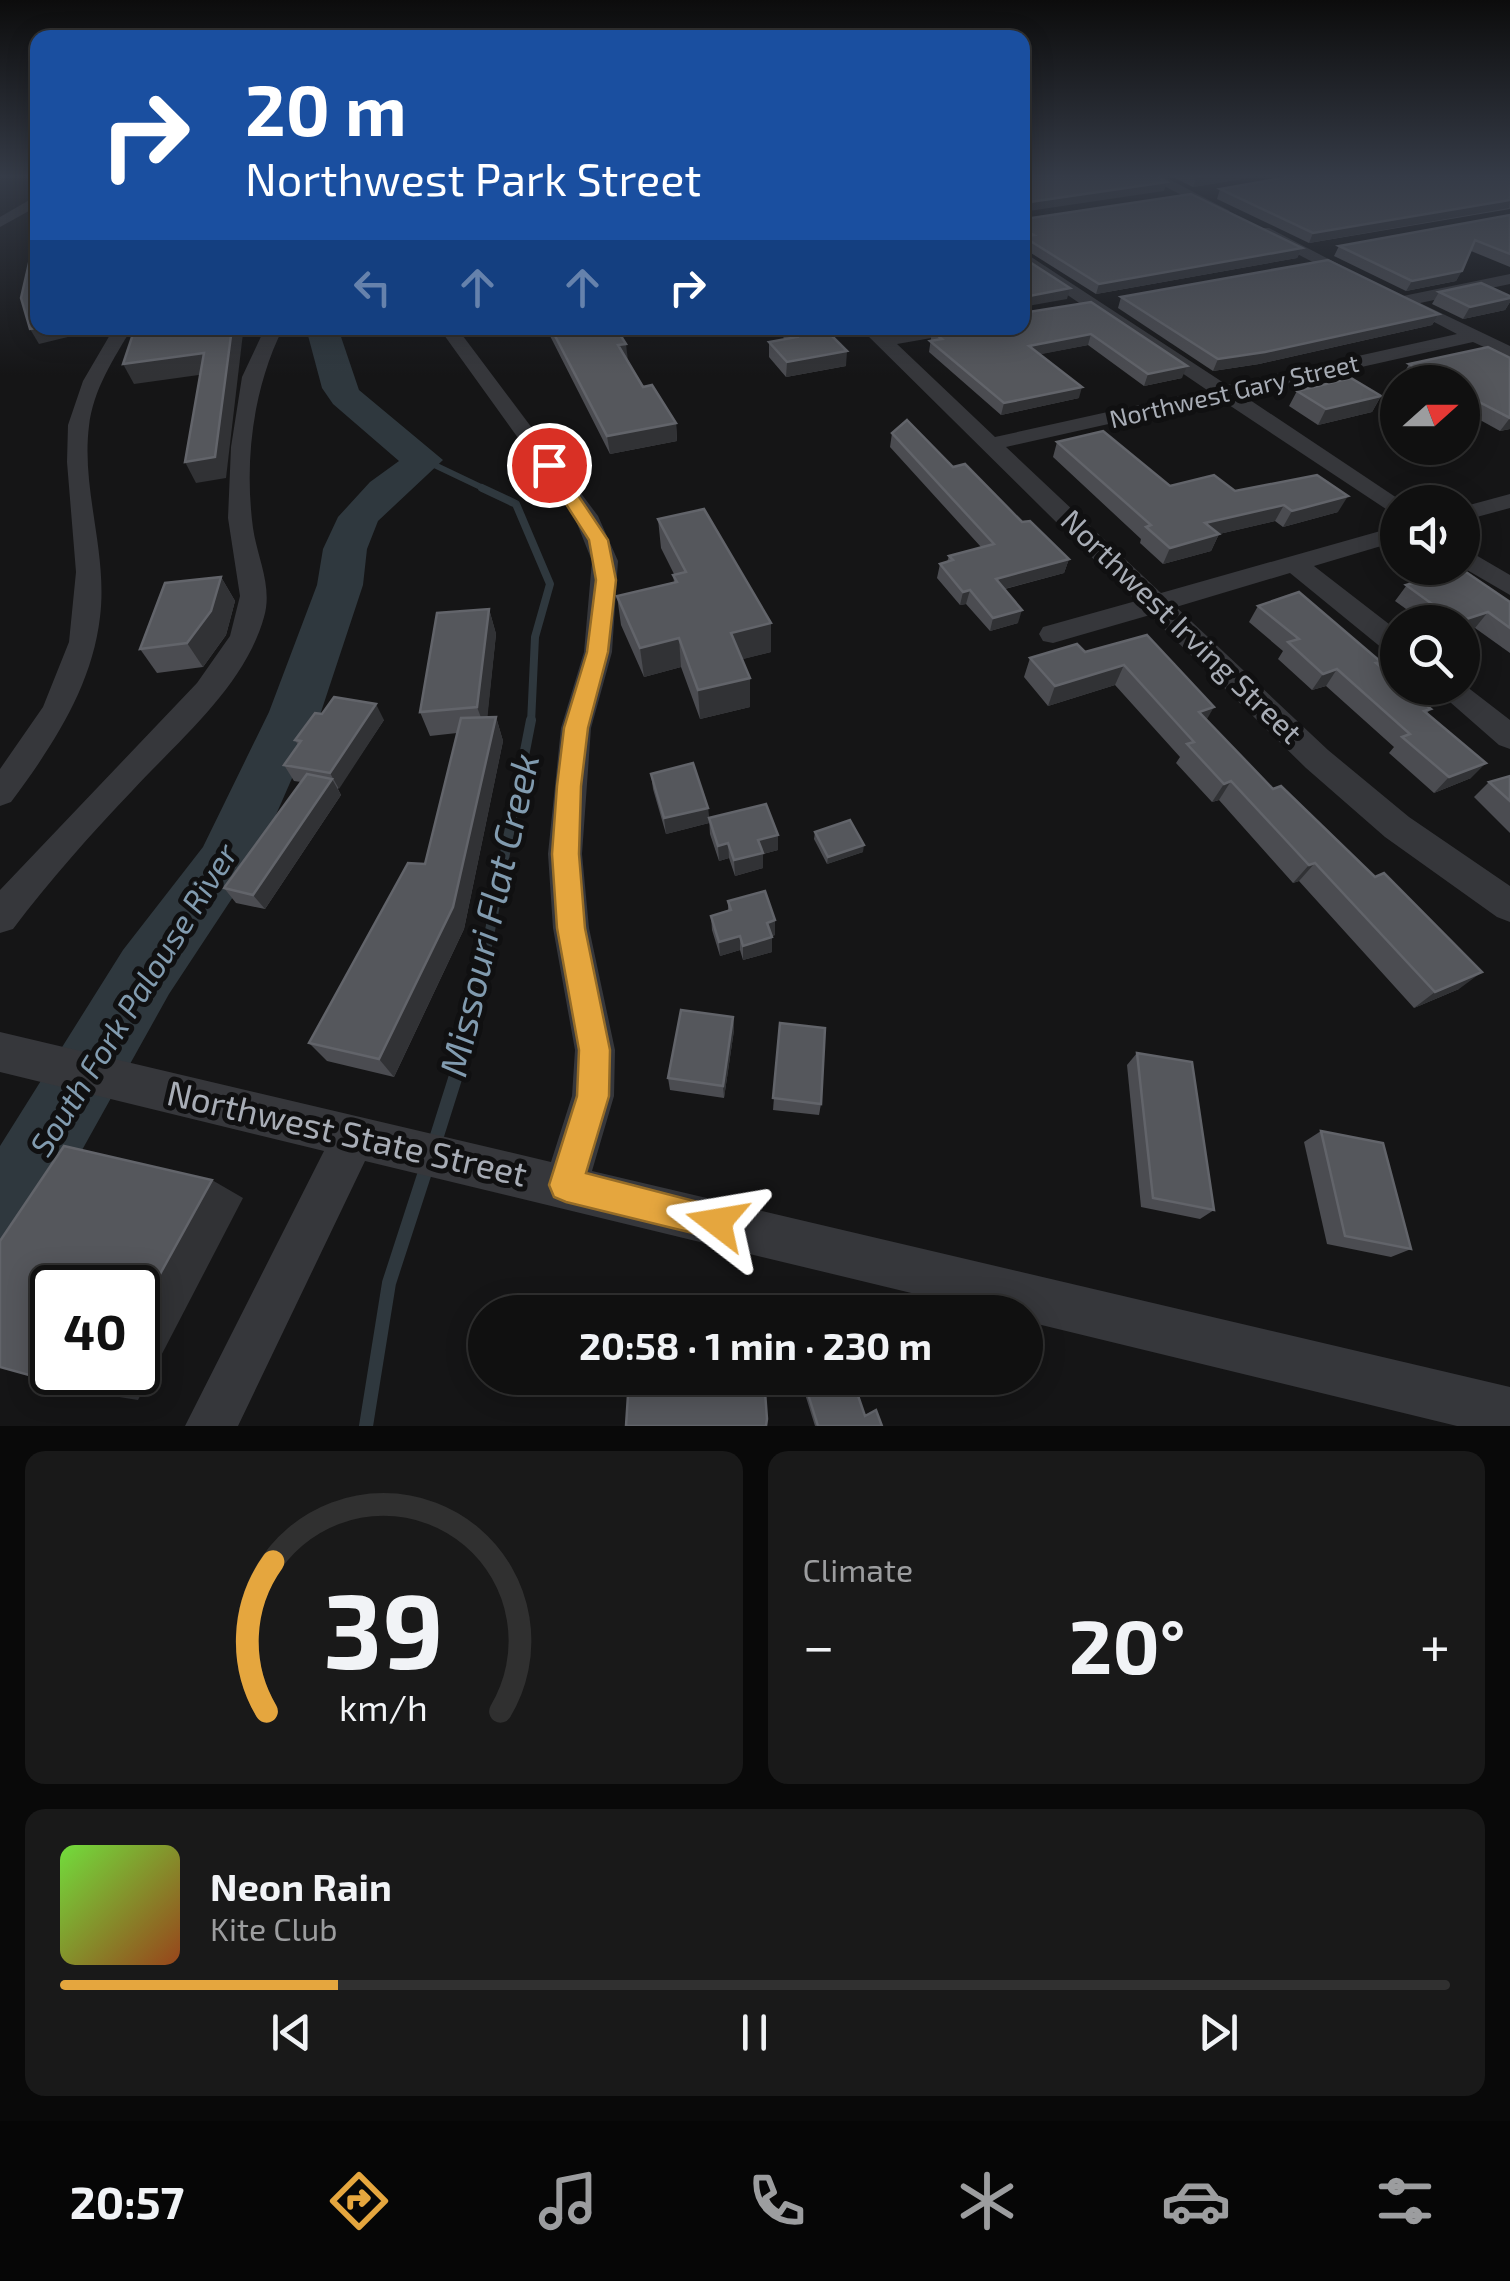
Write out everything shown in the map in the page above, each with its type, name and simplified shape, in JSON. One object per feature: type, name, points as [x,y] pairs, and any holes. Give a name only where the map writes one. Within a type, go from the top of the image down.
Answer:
[{"type":"street","points":[[1286,242],[1510,353]]},
{"type":"street","points":[[1307,252],[1344,246]]},
{"type":"street","points":[[1030,261],[1103,302],[1380,498]]},
{"type":"street","points":[[1287,269],[1326,262]]},
{"type":"street","points":[[1387,293],[1508,281]]},
{"type":"street","points":[[1058,310],[1103,302]]},
{"type":"street","points":[[99,335],[104,358]]},
{"type":"street","points":[[0,794],[46,732],[76,666],[88,616],[89,564],[77,437],[88,394],[119,335]]},
{"type":"street","points":[[0,918],[34,874],[193,705],[238,650],[253,613],[251,573],[241,531],[242,463],[251,382],[270,335]]},
{"type":"street","points":[[453,335],[586,516],[605,561],[598,652],[576,728],[569,786],[566,854],[571,928],[594,1050],[593,1096],[566,1185]]},
{"type":"street","name":"Northwest Irving Street","points":[[877,335],[1317,759],[1397,826],[1510,906]]},
{"type":"street","name":"Northwest Gary Street","points":[[992,444],[1476,336]]},
{"type":"street","points":[[1480,509],[1510,501]]},
{"type":"street","points":[[1053,634],[1380,538]]},
{"type":"street","points":[[1295,564],[1380,632]]},
{"type":"street","points":[[1480,567],[1510,587]]},
{"type":"street","points":[[1470,705],[1510,737]]},
{"type":"street","name":"Northwest State Street","points":[[10,1054],[1510,1413]]},
{"type":"street","points":[[212,1426],[372,1142]]},
{"type":"building","points":[[1031,242],[1289,242],[1302,248],[1099,284]]},
{"type":"building","points":[[1364,242],[1474,242],[1462,271],[1412,281],[1339,246]]},
{"type":"building","points":[[1479,242],[1510,242],[1510,254]]},
{"type":"building","points":[[30,259],[30,329],[21,298]]},
{"type":"building","points":[[1328,260],[1439,314],[1218,359],[1121,297]]},
{"type":"building","points":[[1030,262],[1070,288],[1030,296]]},
{"type":"building","points":[[1481,283],[1510,298],[1470,307],[1439,292]]},
{"type":"building","points":[[1091,302],[1187,366],[1148,374],[1091,334],[1029,346],[1082,387],[1004,403],[930,341],[942,339],[937,335],[1030,335],[1030,312]]},
{"type":"building","points":[[133,335],[231,335],[215,457],[185,462],[204,353],[123,364]]},
{"type":"building","points":[[555,335],[620,335],[626,344],[618,345],[643,387],[652,385],[676,423],[607,436]]},
{"type":"building","points":[[831,335],[847,351],[787,362],[769,342]]},
{"type":"building","points":[[1488,347],[1510,358],[1510,418],[1480,402],[1480,365],[1409,364]]},
{"type":"building","points":[[1351,378],[1380,396],[1326,409],[1297,391]]},
{"type":"building","points":[[907,420],[953,467],[965,464],[1022,522],[1030,521],[1069,559],[996,579],[1022,610],[993,618],[970,590],[963,592],[940,564],[953,560],[949,556],[994,544],[892,433]]},
{"type":"building","points":[[1103,431],[1170,486],[1214,475],[1235,491],[1317,475],[1348,496],[1292,511],[1284,505],[1205,523],[1219,534],[1170,548],[1146,527],[1151,525],[1057,442]]},
{"type":"building","points":[[704,509],[771,623],[731,633],[750,678],[698,690],[679,638],[640,648],[617,596],[677,582],[673,575],[686,572],[658,519]]},
{"type":"building","points":[[221,577],[211,611],[187,643],[140,649],[165,583]]},
{"type":"building","points":[[1480,582],[1510,602],[1510,628],[1488,612],[1480,615],[1480,605],[1434,605],[1406,585],[1480,585]]},
{"type":"building","points":[[1299,592],[1380,661],[1376,663],[1380,666],[1380,705],[1426,705],[1431,709],[1424,711],[1486,763],[1449,777],[1402,737],[1410,734],[1337,669],[1323,674],[1288,642],[1299,639],[1258,606]]},
{"type":"building","points":[[489,609],[477,707],[420,712],[437,613]]},
{"type":"building","points":[[1147,635],[1214,707],[1199,712],[1273,789],[1281,786],[1375,877],[1384,873],[1482,972],[1435,992],[1315,863],[1309,865],[1231,781],[1224,784],[1187,744],[1194,742],[1124,665],[1055,686],[1030,658],[1077,644],[1085,652]]},
{"type":"building","points":[[334,697],[376,704],[330,773],[284,765],[301,741],[295,740],[315,713],[322,714]]},
{"type":"building","points":[[496,717],[453,907],[379,1059],[309,1043],[408,863],[425,864],[461,718]]},
{"type":"building","points":[[693,763],[708,808],[664,818],[651,774]]},
{"type":"building","points":[[307,774],[332,779],[253,895],[224,888]]},
{"type":"building","points":[[1510,776],[1510,801],[1489,782]]},
{"type":"building","points":[[766,804],[778,835],[758,840],[763,853],[734,860],[728,843],[718,846],[709,818]]},
{"type":"building","points":[[850,820],[864,845],[828,857],[815,832]]},
{"type":"building","points":[[765,891],[775,920],[767,923],[772,937],[743,946],[740,936],[719,942],[711,916],[731,910],[728,901]]},
{"type":"building","points":[[681,1010],[733,1017],[723,1086],[668,1078]]},
{"type":"building","points":[[780,1023],[825,1028],[821,1104],[773,1098]]},
{"type":"building","points":[[1137,1053],[1192,1062],[1214,1210],[1153,1198]]},
{"type":"building","points":[[1321,1131],[1383,1143],[1411,1249],[1345,1236]]},
{"type":"building","points":[[64,1146],[212,1180],[160,1274],[160,1265],[30,1265],[30,1375],[0,1367],[0,1241]]},
{"type":"building","points":[[628,1395],[765,1395],[766,1426],[626,1426]]},
{"type":"building","points":[[808,1395],[858,1395],[865,1416],[876,1410],[882,1426],[818,1426]]},
{"type":"waterway","name":"South Fork Palouse River","points":[[0,1219],[146,972],[224,865],[295,712],[340,585],[345,549],[359,517],[384,491],[424,460],[378,427],[345,396],[325,335]]},
{"type":"waterway","name":"Missouri Flat Creek","points":[[424,460],[487,490]]},
{"type":"waterway","name":"Missouri Flat Creek","points":[[482,488],[516,504],[550,584],[535,637],[531,723]]},
{"type":"waterway","name":"Missouri Flat Creek","points":[[471,1028],[531,720]]},
{"type":"waterway","name":"Missouri Flat Creek","points":[[435,1142],[472,1025]]},
{"type":"waterway","name":"Missouri Flat Creek","points":[[366,1426],[389,1283],[427,1166]]},
{"type":"route","points":[[549,465],[586,516],[598,540],[606,580],[598,652],[576,728],[569,786],[566,854],[571,928],[594,1050],[593,1096],[566,1185],[717,1222]]}]
